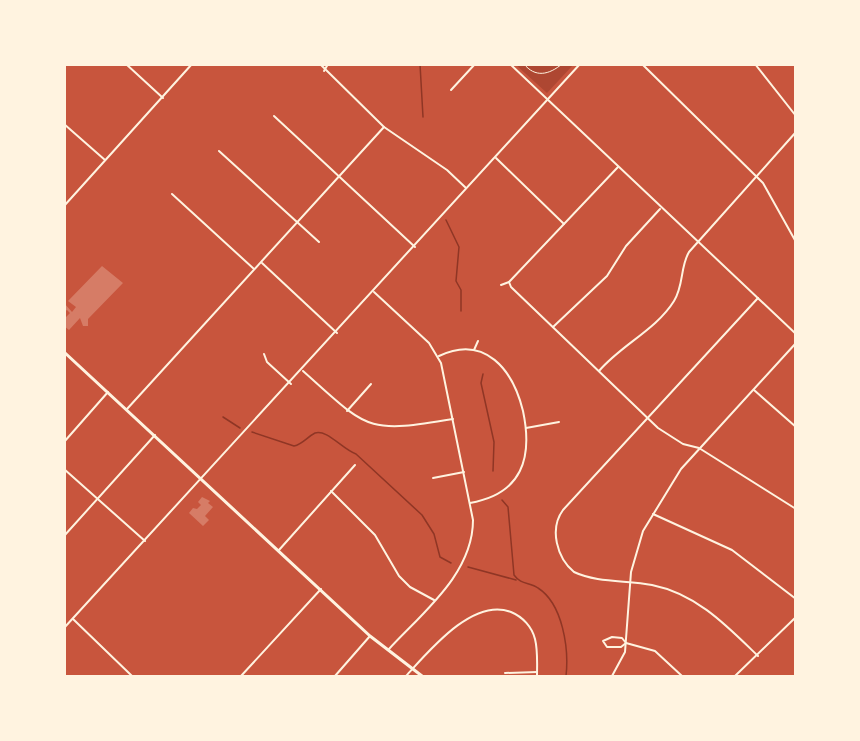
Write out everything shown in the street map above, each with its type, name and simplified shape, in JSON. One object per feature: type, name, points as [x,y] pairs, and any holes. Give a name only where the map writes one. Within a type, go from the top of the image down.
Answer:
[{"type":"main road","points":[[64,352],[203,478],[370,636],[422,676]]},
{"type":"street","points":[[126,64],[163,98]]},
{"type":"street","points":[[64,206],[192,64]]},
{"type":"street","points":[[320,64],[324,71],[384,128],[439,164],[467,189]]},
{"type":"street","points":[[324,71],[328,64]]},
{"type":"street","points":[[452,90],[475,64]]},
{"type":"street","points":[[510,64],[795,334]]},
{"type":"street","points":[[64,628],[303,371],[580,64]]},
{"type":"street","points":[[642,64],[756,175],[772,194],[795,242]]},
{"type":"street","points":[[755,64],[795,116]]},
{"type":"street","points":[[274,116],[415,247]]},
{"type":"street","points":[[64,124],[105,161]]},
{"type":"street","points":[[127,409],[384,128]]},
{"type":"street","points":[[599,370],[674,302],[680,288],[683,263],[697,242],[795,132]]},
{"type":"street","points":[[219,151],[319,242]]},
{"type":"street","points":[[495,158],[564,224]]},
{"type":"street","points":[[501,285],[509,282],[618,167]]},
{"type":"street","points":[[172,195],[255,270]]},
{"type":"street","points":[[553,327],[607,276],[626,246],[660,208]]},
{"type":"street","points":[[262,263],[337,333]]},
{"type":"street","points":[[509,282],[510,287],[647,418],[683,444],[699,448],[795,509]]},
{"type":"street","points":[[374,292],[429,343],[438,356],[445,373],[473,526],[466,555],[456,575],[388,650]]},
{"type":"street","points":[[758,298],[563,510],[557,521],[555,532],[558,548],[574,572],[662,588],[692,600],[722,621],[759,656]]},
{"type":"street","points":[[474,350],[478,341]]},
{"type":"street","points":[[612,676],[621,663],[626,643],[629,582],[639,541],[653,514],[681,469],[795,343]]},
{"type":"street","points":[[438,356],[459,350],[474,350],[494,359],[512,379],[526,428],[527,449],[520,471],[495,497],[470,503]]},
{"type":"street","points":[[264,354],[267,362],[291,384]]},
{"type":"street","points":[[303,371],[347,411],[364,422],[387,428],[454,419]]},
{"type":"street","points":[[347,411],[371,384]]},
{"type":"street","points":[[754,390],[795,427]]},
{"type":"street","points":[[64,442],[109,392]]},
{"type":"street","points":[[526,428],[559,422]]},
{"type":"street","points":[[64,536],[155,435]]},
{"type":"street","points":[[279,550],[354,465]]},
{"type":"street","points":[[64,469],[145,541]]},
{"type":"street","points":[[433,478],[464,472]]},
{"type":"street","points":[[331,491],[375,535],[399,576],[410,587],[434,600]]},
{"type":"street","points":[[653,514],[732,550],[795,599]]},
{"type":"street","points":[[241,676],[321,589]]},
{"type":"street","points":[[406,676],[464,621],[477,613],[495,609],[514,614],[528,625],[535,640],[537,676]]},
{"type":"street","points":[[735,676],[759,656],[795,617]]},
{"type":"street","points":[[73,619],[132,676]]},
{"type":"street","points":[[335,676],[370,636]]},
{"type":"street","points":[[626,643],[621,647],[608,647],[603,641],[608,637],[622,638],[626,643],[655,651],[682,676]]},
{"type":"street","points":[[505,673],[537,672]]},
{"type":"path","points":[[524,64],[529,70],[541,74],[551,72],[562,64]]},
{"type":"shaded area","points":[[516,65],[573,65],[547,93]]},
{"type":"building","points":[[102,266],[123,283],[88,319],[88,326],[83,326],[80,318],[69,330],[64,326],[64,319],[70,313],[67,310],[64,312],[64,303],[72,312],[76,307],[68,301]]},
{"type":"building","points":[[202,497],[210,501],[208,503],[213,507],[205,516],[209,520],[203,526],[189,513],[193,508],[197,509],[201,505],[198,502]]},
{"type":"waterway","points":[[420,64],[423,117]]},
{"type":"waterway","points":[[446,220],[459,247],[456,281],[461,290],[461,311]]},
{"type":"waterway","points":[[483,374],[481,383],[494,442],[493,471]]},
{"type":"waterway","points":[[223,417],[240,428]]},
{"type":"waterway","points":[[252,432],[294,446],[315,433],[320,433],[356,454],[422,515],[434,534],[440,557],[451,563]]},
{"type":"waterway","points":[[502,500],[508,507],[514,575],[547,595],[559,616],[565,641],[566,676]]},
{"type":"waterway","points":[[468,567],[516,580]]}]
